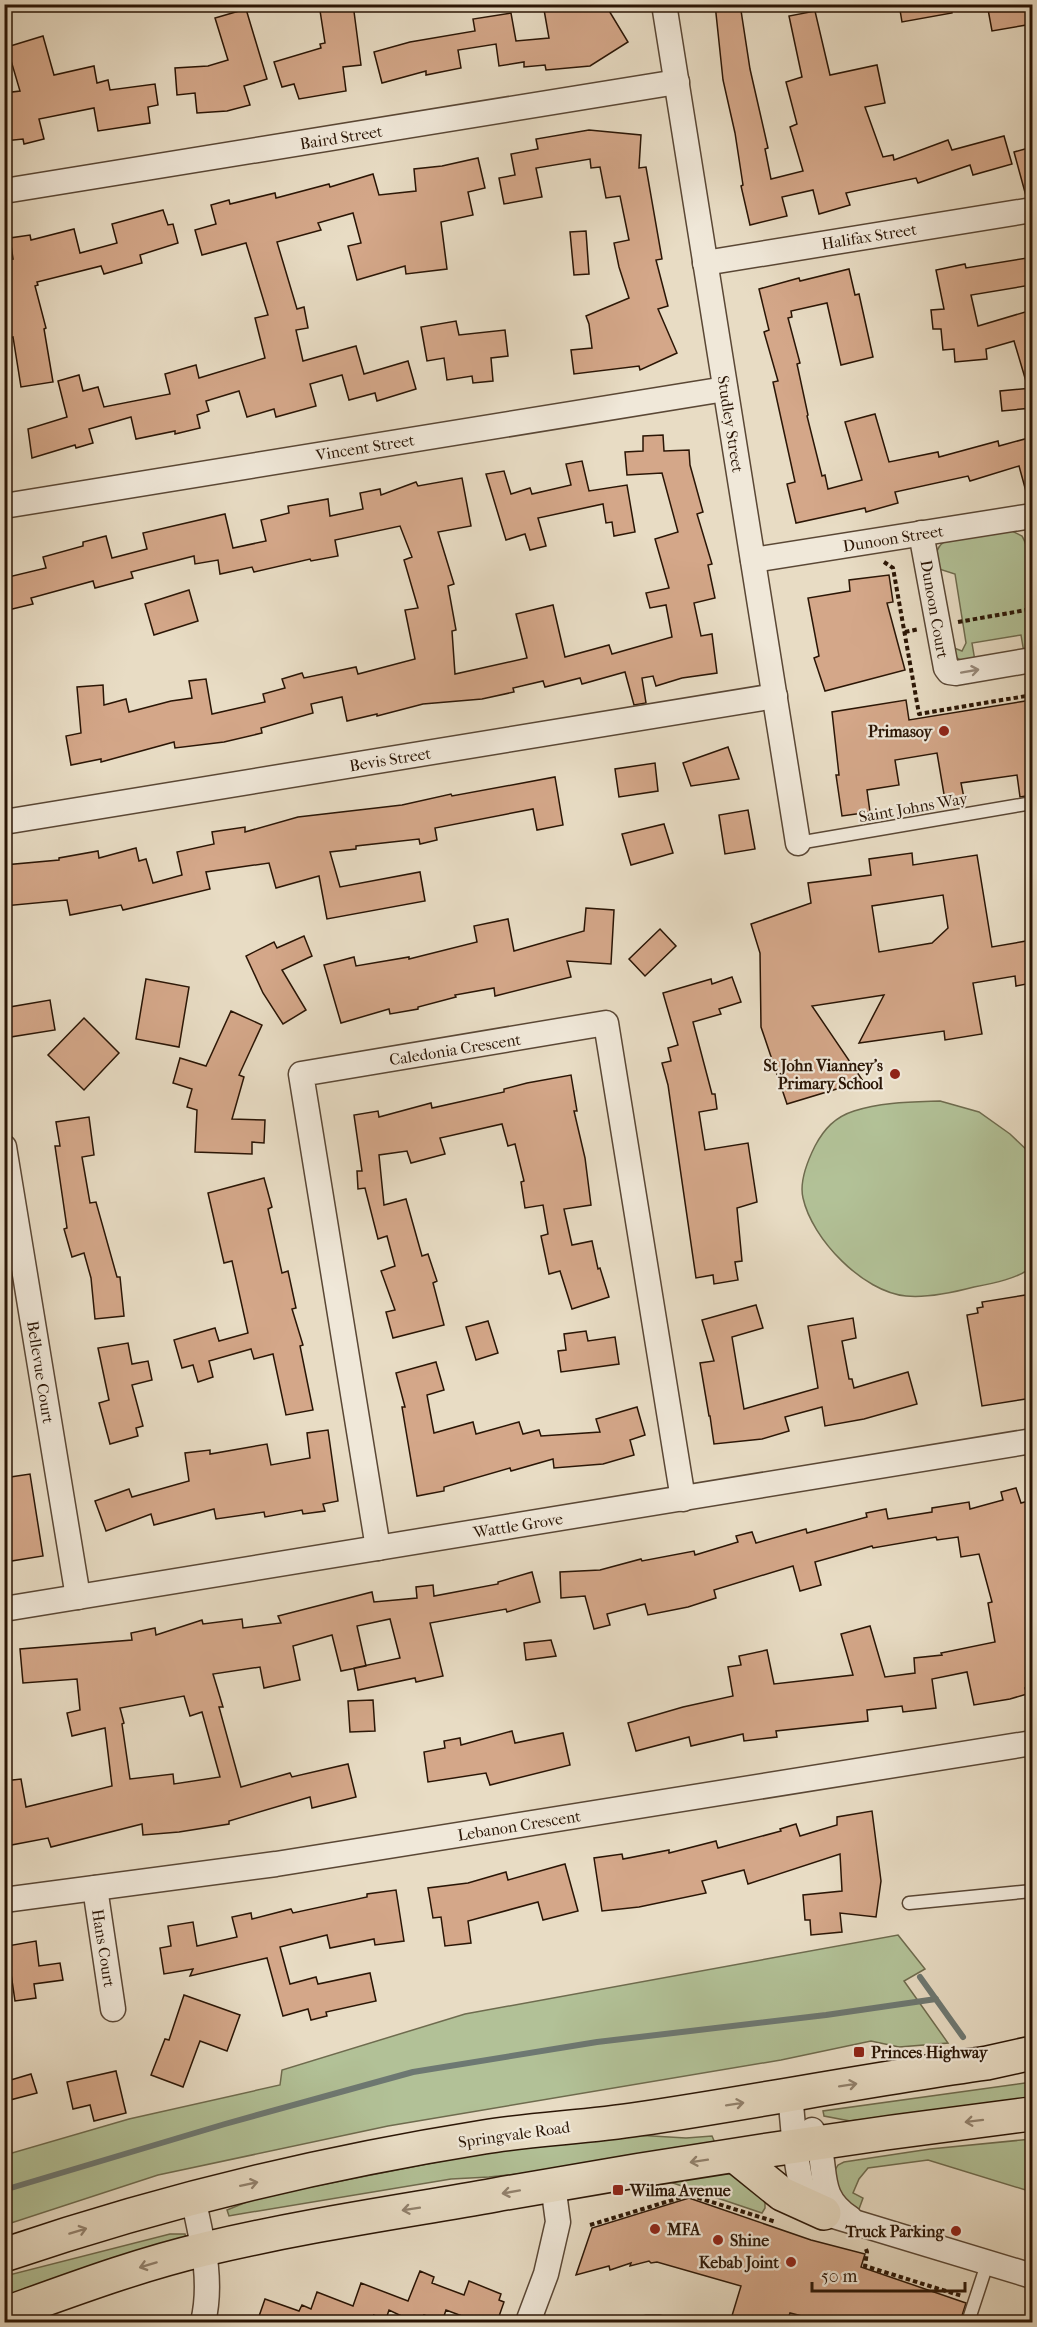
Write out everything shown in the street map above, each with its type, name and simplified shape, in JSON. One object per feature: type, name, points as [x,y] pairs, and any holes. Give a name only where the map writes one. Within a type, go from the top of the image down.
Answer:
[{"type":"highway","name":"Springvale Road","points":[[4,2254],[193,2198],[294,2174],[423,2148],[790,2095],[987,2063],[1032,2053]]},
{"type":"highway","points":[[4,2314],[110,2276],[204,2249],[331,2224],[808,2144],[1032,2114]]},
{"type":"highway","points":[[735,2156],[782,2194],[839,2216]]},
{"type":"street","name":"Studley Street","points":[[664,4],[798,843]]},
{"type":"street","name":"Baird Street","points":[[4,191],[677,82]]},
{"type":"street","name":"Halifax Street","points":[[705,263],[1032,210]]},
{"type":"street","name":"Vincent Street","points":[[4,506],[725,388]]},
{"type":"street","name":"Dunoon Street","points":[[753,560],[1032,517]]},
{"type":"street","name":"Dunoon Court","points":[[921,533],[946,668],[949,672],[956,673],[1032,660]]},
{"type":"street","name":"Bevis Street","points":[[4,822],[775,696]]},
{"type":"street","name":"Caledonia Crescent","points":[[378,1548],[301,1074],[606,1023],[683,1499]]},
{"type":"street","name":"Bellevue Court","points":[[4,1147],[78,1597]]},
{"type":"street","name":"Wattle Grove","points":[[4,1609],[1032,1441]]},
{"type":"street","name":"Lebanon Crescent","points":[[4,1900],[276,1864],[1032,1743]]},
{"type":"street","name":"Hans Court","points":[[95,1888],[113,2009]]},
{"type":"street","points":[[790,2095],[808,2144],[800,2176],[804,2192],[814,2206],[839,2216],[1032,2276]]},
{"type":"street","points":[[528,2322],[546,2274],[558,2222],[553,2185]]},
{"type":"street","points":[[193,2198],[204,2249],[208,2292],[203,2322]]},
{"type":"lane","name":"Saint Johns Way","points":[[798,843],[1032,803]]},
{"type":"lane","points":[[909,1903],[1032,1891]]},
{"type":"lane","points":[[968,2322],[988,2261]]},
{"type":"lane","points":[[646,2322],[660,2322]]},
{"type":"path","points":[[880,560],[893,568],[919,714],[1032,695]]},
{"type":"path","points":[[904,632],[1032,609]]},
{"type":"path","points":[[590,2225],[689,2195],[781,2224]]},
{"type":"path","points":[[860,2246],[867,2252],[865,2265],[975,2300]]},
{"type":"green space","points":[[1010,530],[1022,536],[1030,560],[1033,591],[1032,649],[1024,653],[1021,635],[972,643],[975,661],[962,660],[956,657],[949,646],[962,651],[966,643],[955,574],[936,568],[937,551],[941,544],[949,539]]},
{"type":"green space","points":[[940,1101],[979,1112],[1010,1134],[1031,1154],[1032,1266],[1021,1274],[997,1282],[940,1294],[906,1296],[873,1285],[842,1261],[828,1246],[808,1214],[802,1191],[803,1178],[818,1140],[831,1124],[841,1117],[875,1106]]},
{"type":"green space","points":[[898,1935],[925,1969],[904,1981],[948,2043],[899,2047],[871,2041],[781,2060],[388,2126],[158,2175],[5,2225],[5,2155],[129,2119],[280,2085],[282,2070],[465,2014]]},
{"type":"green space","points":[[1032,2082],[1032,2099],[850,2121],[824,2116],[823,2111]]},
{"type":"green space","points":[[635,2135],[686,2138],[712,2136],[715,2143],[574,2168],[451,2179],[229,2216],[227,2210],[259,2197],[483,2153]]},
{"type":"green space","points":[[1032,2139],[1032,2192],[928,2160],[868,2168],[859,2179],[853,2193],[863,2198],[859,2209],[842,2203],[834,2172],[838,2165],[844,2162],[930,2149]]},
{"type":"green space","points":[[733,2173],[765,2197],[765,2208],[762,2213],[667,2181]]},
{"type":"green space","points":[[170,2234],[185,2234],[186,2239],[5,2297],[5,2276]]},
{"type":"building","points":[[319,4],[353,4],[361,65],[343,67],[346,91],[299,99],[294,84],[282,87],[274,62],[321,48],[320,44],[325,43]]},
{"type":"building","points":[[543,4],[605,4],[628,42],[590,66],[546,70],[545,65],[524,67],[524,62],[499,66],[496,44],[458,50],[461,68],[426,75],[426,71],[382,83],[374,52],[410,42],[475,31],[473,19],[511,13],[516,41],[549,38]]},
{"type":"building","points":[[715,4],[740,4],[750,69],[768,148],[765,149],[771,179],[803,171],[790,127],[797,124],[786,82],[802,77],[789,16],[815,11],[830,75],[877,65],[885,103],[865,107],[883,157],[893,155],[894,160],[948,140],[952,150],[1004,136],[1012,164],[973,175],[970,165],[918,183],[916,178],[846,193],[850,205],[819,214],[813,190],[782,197],[787,216],[750,225],[741,186],[743,185],[735,133],[723,80]]},
{"type":"building","points":[[899,4],[951,4],[952,13],[902,22]]},
{"type":"building","points":[[987,4],[1032,4],[1032,24],[992,31]]},
{"type":"building","points":[[246,9],[267,79],[244,86],[250,105],[227,111],[197,113],[195,93],[177,95],[175,68],[208,66],[228,60],[215,18]]},
{"type":"building","points":[[43,36],[54,75],[94,66],[97,83],[108,80],[110,90],[155,84],[158,105],[148,107],[150,123],[98,131],[94,108],[39,119],[44,139],[24,144],[23,139],[4,141],[4,93],[20,91],[7,47]]},
{"type":"building","points":[[589,130],[641,135],[639,168],[646,167],[662,259],[656,260],[668,306],[658,309],[677,353],[640,370],[639,366],[574,374],[571,350],[592,348],[586,316],[629,298],[614,243],[629,240],[620,196],[606,198],[600,167],[591,168],[590,159],[536,168],[542,197],[504,204],[499,178],[515,175],[511,154],[538,149],[536,139]]},
{"type":"building","points":[[1032,147],[1032,196],[1026,196],[1014,152]]},
{"type":"building","points":[[478,158],[485,188],[468,192],[473,215],[441,222],[447,269],[406,274],[405,266],[357,280],[348,246],[361,243],[353,213],[318,223],[321,230],[277,242],[297,309],[304,307],[308,328],[296,330],[303,361],[356,346],[364,374],[408,361],[416,389],[377,401],[375,393],[349,400],[342,375],[310,384],[316,406],[276,417],[274,409],[247,417],[239,391],[206,401],[209,411],[197,415],[200,428],[136,439],[131,417],[89,429],[93,443],[76,448],[75,445],[32,458],[28,429],[67,417],[58,381],[79,375],[83,391],[98,387],[104,407],[170,394],[165,374],[196,365],[199,378],[265,358],[255,318],[268,315],[246,243],[202,255],[195,230],[216,224],[211,205],[229,200],[230,204],[275,193],[276,198],[329,184],[330,187],[373,174],[379,195],[416,191],[414,169]]},
{"type":"building","points":[[163,210],[168,225],[173,224],[178,243],[140,255],[142,263],[104,274],[101,266],[37,282],[38,285],[35,286],[46,328],[44,329],[53,382],[21,387],[13,337],[10,338],[4,315],[4,260],[13,259],[10,238],[30,235],[31,240],[74,229],[80,253],[117,243],[112,224]]},
{"type":"building","points":[[586,231],[589,274],[574,275],[570,232]]},
{"type":"building","points":[[1027,258],[1031,285],[971,295],[978,326],[1032,310],[1032,387],[1028,388],[1014,341],[986,349],[987,359],[955,362],[954,349],[943,350],[941,329],[933,329],[931,310],[944,309],[936,270],[965,264],[966,268]]},
{"type":"building","points":[[849,269],[855,295],[859,294],[873,357],[841,365],[827,303],[791,311],[792,317],[788,318],[800,363],[797,364],[807,416],[822,476],[825,475],[828,489],[862,480],[845,422],[875,414],[889,462],[938,452],[939,457],[998,441],[999,446],[1032,437],[1032,495],[1027,495],[1019,466],[970,481],[968,476],[895,492],[898,503],[866,512],[865,508],[796,523],[787,484],[795,482],[773,382],[778,381],[764,332],[769,330],[759,289],[799,278],[800,281]]},
{"type":"building","points":[[456,321],[459,335],[505,330],[508,356],[491,358],[493,381],[473,383],[472,376],[447,380],[444,358],[427,361],[421,327]]},
{"type":"building","points":[[1032,388],[1032,408],[1002,411],[1000,391]]},
{"type":"building","points":[[663,435],[664,451],[689,450],[690,465],[703,512],[697,514],[712,564],[708,565],[715,598],[694,603],[701,636],[712,634],[717,673],[682,678],[656,686],[653,676],[642,678],[646,703],[634,705],[625,672],[582,684],[580,678],[545,687],[543,681],[513,688],[514,692],[482,699],[423,704],[347,721],[342,697],[311,704],[313,713],[261,728],[262,733],[224,742],[175,748],[174,742],[101,762],[101,759],[71,765],[66,736],[81,733],[77,687],[103,685],[104,705],[126,699],[129,712],[192,698],[189,681],[206,679],[212,714],[265,702],[263,694],[285,688],[282,679],[302,673],[304,678],[356,667],[358,674],[415,659],[405,610],[418,608],[404,560],[412,557],[400,526],[335,540],[338,556],[311,561],[310,559],[254,572],[252,567],[220,574],[218,560],[195,564],[194,556],[131,572],[133,578],[95,588],[93,581],[31,598],[33,604],[4,611],[4,578],[46,568],[43,557],[83,546],[83,542],[106,536],[112,558],[147,549],[143,533],[225,514],[233,548],[266,541],[261,520],[289,513],[288,506],[328,499],[330,516],[363,509],[360,493],[380,489],[381,495],[416,482],[418,486],[462,478],[471,526],[438,532],[454,584],[448,586],[456,630],[452,631],[455,674],[527,658],[516,614],[553,605],[565,657],[609,645],[612,654],[672,637],[666,605],[650,608],[646,593],[669,588],[655,539],[678,532],[662,473],[627,475],[625,452],[643,451],[643,436]]},
{"type":"building","points":[[582,461],[589,491],[627,485],[635,532],[614,536],[612,522],[606,523],[603,504],[538,518],[546,546],[530,550],[525,534],[506,540],[486,474],[504,471],[511,494],[530,488],[532,494],[571,485],[566,464]]},
{"type":"building","points":[[889,575],[893,602],[887,603],[905,670],[825,691],[814,658],[819,656],[808,598],[850,591],[849,580]]},
{"type":"building","points":[[189,590],[198,621],[154,635],[145,604]]},
{"type":"building","points":[[906,700],[909,720],[1032,700],[1032,738],[1029,738],[1032,760],[1032,795],[1020,797],[1017,775],[961,783],[965,803],[946,806],[937,753],[895,760],[899,785],[867,790],[870,812],[842,816],[836,775],[839,775],[832,712]]},
{"type":"building","points":[[728,747],[739,779],[691,786],[683,763]]},
{"type":"building","points":[[655,763],[658,791],[619,797],[615,769]]},
{"type":"building","points":[[555,777],[563,825],[537,830],[533,809],[435,828],[437,840],[420,844],[419,839],[356,846],[356,849],[330,852],[340,887],[420,872],[425,901],[327,919],[319,876],[276,888],[269,863],[206,872],[210,889],[123,910],[121,905],[70,915],[67,900],[4,906],[4,865],[59,860],[59,858],[98,851],[99,858],[136,848],[139,861],[146,859],[153,883],[182,875],[177,852],[214,844],[212,832],[245,827],[245,832],[298,817],[402,805],[451,794],[452,796]]},
{"type":"building","points":[[748,810],[755,849],[725,854],[719,815]]},
{"type":"building","points":[[664,824],[673,853],[631,865],[622,834]]},
{"type":"building","points":[[912,853],[913,865],[977,855],[992,947],[1032,940],[1032,983],[1016,986],[1015,976],[973,983],[982,1034],[945,1040],[944,1031],[859,1043],[884,995],[812,1006],[863,1081],[787,1104],[761,1027],[760,953],[751,924],[811,903],[808,883],[871,875],[869,859]],"holes":[[[943,895],[948,928],[932,943],[879,952],[872,906]]]},
{"type":"building","points":[[586,908],[614,910],[611,964],[567,961],[571,977],[495,996],[494,988],[455,995],[456,997],[418,1007],[418,1009],[390,1014],[389,1009],[341,1023],[324,965],[354,957],[356,966],[409,957],[409,959],[477,942],[474,926],[508,919],[514,951],[584,931]]},
{"type":"building","points":[[660,929],[676,946],[645,976],[629,959]]},
{"type":"building","points":[[304,936],[312,956],[282,970],[306,1010],[283,1024],[263,993],[246,956],[274,942],[277,948]]},
{"type":"building","points":[[732,977],[741,1002],[719,1009],[721,1014],[693,1022],[712,1094],[715,1094],[717,1109],[699,1112],[705,1150],[748,1143],[757,1202],[737,1208],[742,1261],[735,1262],[738,1280],[714,1284],[713,1275],[696,1278],[668,1085],[662,1063],[671,1061],[668,1048],[678,1045],[663,993],[711,979],[712,984]]},
{"type":"building","points":[[146,979],[189,987],[179,1047],[136,1039]]},
{"type":"building","points":[[50,1000],[55,1030],[4,1038],[4,1008]]},
{"type":"building","points":[[231,1011],[262,1025],[239,1075],[244,1077],[232,1119],[265,1120],[264,1143],[252,1142],[252,1154],[195,1152],[197,1110],[187,1107],[192,1089],[173,1083],[180,1058],[206,1066]]},
{"type":"building","points":[[84,1018],[119,1053],[84,1090],[48,1055]]},
{"type":"building","points":[[571,1075],[577,1111],[574,1111],[585,1158],[591,1205],[564,1209],[572,1245],[592,1241],[598,1269],[600,1268],[609,1297],[572,1309],[560,1271],[549,1274],[541,1236],[548,1234],[543,1205],[525,1208],[521,1182],[524,1181],[515,1144],[508,1146],[502,1124],[440,1138],[445,1154],[411,1163],[407,1151],[379,1155],[384,1205],[406,1199],[422,1256],[428,1254],[437,1281],[433,1283],[444,1325],[393,1338],[386,1312],[395,1310],[381,1271],[395,1266],[387,1236],[378,1239],[365,1188],[358,1189],[357,1171],[362,1171],[354,1115],[378,1111],[379,1117],[431,1103],[432,1108],[504,1092],[504,1089],[527,1083]]},
{"type":"building","points":[[89,1117],[94,1155],[82,1157],[90,1203],[96,1202],[117,1277],[120,1277],[124,1316],[95,1319],[91,1278],[84,1253],[72,1257],[64,1229],[67,1228],[55,1146],[60,1146],[56,1122]]},
{"type":"building","points":[[264,1178],[272,1207],[268,1209],[282,1273],[288,1271],[296,1308],[292,1309],[303,1345],[300,1346],[313,1410],[286,1415],[273,1354],[254,1359],[251,1349],[209,1361],[213,1377],[198,1382],[193,1365],[182,1368],[174,1340],[215,1328],[219,1341],[248,1333],[232,1261],[224,1263],[208,1193]]},
{"type":"building","points":[[1032,1294],[1032,1398],[982,1406],[967,1315],[978,1313],[977,1308],[983,1307],[982,1302]]},
{"type":"building","points":[[756,1305],[763,1328],[732,1337],[744,1409],[818,1388],[808,1326],[853,1318],[856,1338],[842,1341],[849,1379],[852,1379],[854,1388],[908,1372],[917,1404],[864,1419],[825,1426],[822,1407],[785,1417],[789,1431],[762,1439],[714,1444],[700,1363],[714,1361],[702,1320]]},
{"type":"building","points":[[488,1321],[498,1353],[476,1360],[466,1327]]},
{"type":"building","points":[[586,1331],[588,1341],[615,1337],[619,1364],[561,1372],[558,1351],[566,1350],[564,1334]]},
{"type":"building","points":[[128,1343],[132,1364],[148,1361],[152,1380],[132,1385],[143,1426],[136,1428],[138,1436],[110,1444],[99,1403],[109,1400],[98,1348]]},
{"type":"building","points":[[436,1362],[444,1390],[427,1395],[434,1433],[473,1422],[476,1434],[519,1422],[523,1434],[539,1430],[541,1436],[600,1432],[596,1419],[637,1407],[645,1435],[630,1440],[634,1455],[603,1464],[554,1468],[553,1459],[511,1471],[510,1468],[444,1487],[444,1491],[417,1496],[402,1407],[405,1407],[396,1373]]},
{"type":"building","points":[[328,1430],[338,1501],[323,1504],[325,1511],[303,1514],[302,1510],[265,1517],[264,1512],[216,1519],[214,1509],[154,1525],[151,1514],[106,1531],[95,1501],[129,1489],[132,1497],[189,1481],[185,1453],[210,1450],[210,1454],[267,1444],[271,1465],[310,1458],[307,1433]]},
{"type":"building","points":[[30,1474],[43,1556],[5,1562],[4,1478]]},
{"type":"building","points":[[1016,1488],[1021,1503],[1032,1500],[1032,1686],[1025,1688],[1027,1694],[1010,1699],[974,1705],[967,1672],[932,1679],[936,1708],[903,1712],[902,1706],[867,1710],[868,1721],[776,1731],[777,1737],[744,1741],[743,1734],[691,1746],[689,1737],[636,1751],[628,1723],[733,1696],[728,1667],[741,1665],[739,1656],[767,1650],[774,1684],[853,1675],[841,1634],[870,1626],[885,1677],[915,1673],[914,1658],[942,1655],[941,1653],[995,1642],[988,1603],[992,1602],[979,1554],[961,1557],[958,1537],[937,1540],[936,1537],[873,1548],[872,1546],[815,1562],[821,1585],[800,1591],[793,1566],[714,1590],[716,1598],[688,1607],[648,1615],[645,1604],[607,1614],[610,1625],[594,1629],[585,1596],[561,1598],[560,1572],[600,1570],[641,1559],[642,1561],[694,1551],[695,1555],[738,1542],[736,1536],[752,1532],[756,1543],[806,1529],[807,1533],[867,1517],[866,1513],[886,1509],[888,1519],[932,1512],[932,1508],[969,1502],[970,1509],[1003,1500],[1001,1492]]},
{"type":"building","points":[[532,1572],[540,1602],[507,1612],[506,1609],[430,1623],[443,1676],[416,1682],[415,1678],[358,1690],[354,1668],[341,1671],[332,1635],[293,1646],[300,1680],[264,1688],[260,1667],[213,1674],[223,1707],[219,1707],[241,1787],[290,1773],[292,1777],[348,1764],[356,1797],[312,1808],[310,1797],[229,1821],[229,1824],[179,1832],[143,1835],[142,1824],[51,1847],[48,1838],[6,1846],[4,1781],[21,1779],[26,1807],[112,1786],[105,1728],[72,1736],[67,1713],[80,1710],[77,1679],[23,1683],[20,1649],[132,1640],[131,1633],[155,1628],[156,1635],[202,1620],[203,1624],[242,1619],[243,1628],[281,1623],[278,1616],[372,1592],[374,1602],[417,1598],[416,1587],[433,1585],[434,1596],[498,1584],[498,1582]],"holes":[[[390,1619],[400,1658],[366,1665],[357,1626]],[[184,1696],[190,1716],[202,1712],[220,1777],[174,1784],[173,1774],[130,1779],[122,1724],[124,1723],[120,1708]]]},
{"type":"building","points":[[551,1640],[556,1656],[526,1660],[524,1643]]},
{"type":"building","points":[[373,1700],[375,1731],[350,1732],[348,1701]]},
{"type":"building","points":[[512,1731],[515,1743],[563,1733],[570,1765],[490,1785],[486,1773],[428,1782],[424,1752],[445,1748],[444,1741],[460,1738],[461,1745]]},
{"type":"building","points":[[872,1811],[881,1881],[876,1917],[840,1913],[842,1932],[811,1935],[810,1920],[805,1920],[803,1895],[842,1891],[840,1854],[748,1884],[744,1870],[702,1881],[706,1893],[639,1907],[602,1911],[594,1858],[622,1854],[623,1859],[669,1850],[669,1853],[716,1841],[718,1848],[781,1831],[780,1829],[796,1824],[800,1836],[837,1825],[837,1817]]},
{"type":"building","points":[[565,1864],[578,1911],[543,1920],[538,1902],[468,1921],[471,1943],[445,1946],[441,1917],[433,1918],[428,1888],[468,1883],[506,1872],[508,1880]]},
{"type":"building","points":[[396,1890],[404,1941],[375,1945],[374,1939],[330,1948],[327,1935],[280,1947],[290,1984],[316,1977],[318,1984],[370,1973],[376,2001],[326,2012],[327,2016],[311,2020],[308,2009],[283,2016],[267,1958],[190,1976],[193,1969],[164,1974],[160,1948],[171,1946],[168,1926],[193,1922],[197,1946],[237,1937],[232,1917],[251,1913],[252,1919],[291,1909],[293,1913],[367,1897],[367,1894]]},
{"type":"building","points":[[36,1941],[39,1966],[60,1963],[63,1980],[34,1984],[36,1998],[15,2001],[7,1946]]},
{"type":"building","points":[[184,1995],[240,2015],[227,2051],[200,2041],[183,2087],[151,2075],[165,2039],[169,2040]]},
{"type":"building","points":[[116,2071],[126,2113],[94,2121],[90,2105],[73,2109],[67,2082]]},
{"type":"building","points":[[31,2074],[37,2093],[10,2100],[4,2082]]},
{"type":"building","points":[[689,2198],[811,2240],[865,2254],[861,2267],[966,2303],[960,2322],[825,2322],[790,2313],[787,2322],[744,2322],[731,2319],[741,2286],[657,2262],[649,2261],[630,2266],[631,2263],[610,2270],[609,2266],[576,2275],[592,2228]]},
{"type":"building","points":[[420,2271],[434,2277],[432,2283],[464,2295],[469,2281],[501,2294],[499,2300],[504,2302],[497,2322],[478,2322],[446,2310],[442,2322],[424,2315],[422,2322],[416,2320],[414,2322],[389,2310],[386,2319],[373,2315],[390,2322],[257,2322],[265,2299],[299,2311],[302,2305],[311,2309],[317,2292],[353,2306],[361,2283],[408,2301]]},
{"type":"waterway","points":[[920,1977],[963,2037]]},
{"type":"waterway","points":[[4,2190],[225,2124],[413,2072],[597,2042],[826,2015],[936,1999]]},
{"type":"place","name":"Primasoy","points":[[944,731]]},
{"type":"place","name":"St John Vianney's Primary School","points":[[895,1074]]},
{"type":"place","name":"Princes Highway","points":[[859,2052]]},
{"type":"place","name":"Wilma Avenue","points":[[618,2190]]},
{"type":"place","name":"MFA","points":[[655,2229]]},
{"type":"place","name":"Truck Parking","points":[[956,2231]]},
{"type":"place","name":"Shine","points":[[718,2240]]},
{"type":"place","name":"Kebab Joint","points":[[791,2262]]}]
